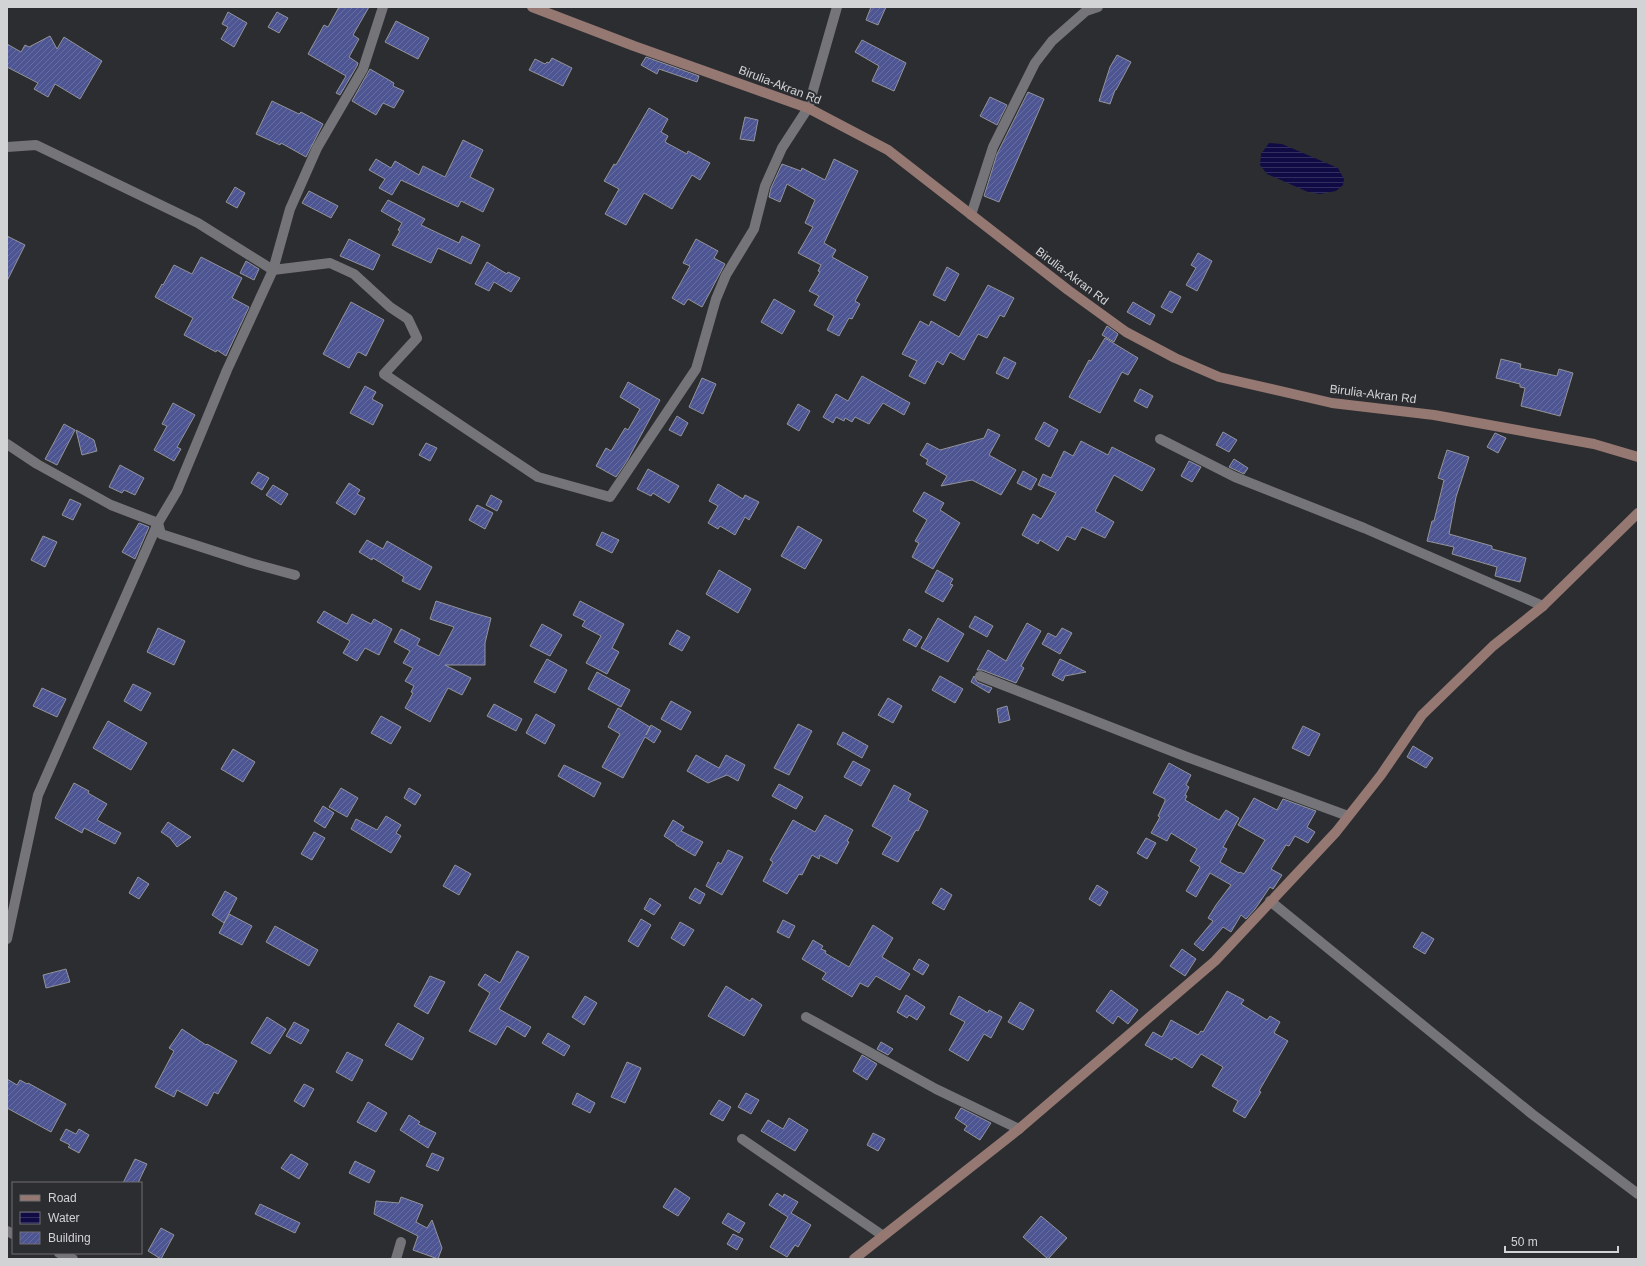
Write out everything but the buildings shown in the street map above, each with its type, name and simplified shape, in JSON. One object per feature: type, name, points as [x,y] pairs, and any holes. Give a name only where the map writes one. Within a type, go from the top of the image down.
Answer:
[{"type":"street","points":[[7,939],[38,795],[158,523],[177,491],[227,370],[273,270],[290,209],[317,148],[363,69],[383,7]]},
{"type":"street","name":"Birulia-Akran Rd","points":[[532,7],[808,108],[888,150],[1068,290],[1126,332],[1175,358],[1219,377],[1332,403],[1434,415],[1594,444],[1638,457]]},
{"type":"street","points":[[7,147],[36,144],[198,222],[273,270],[330,263],[354,274],[390,307],[408,319],[417,338],[384,374],[538,476],[610,497],[696,369],[716,299],[726,275],[754,229],[765,186],[782,148],[808,108],[837,7]]},
{"type":"street","points":[[971,215],[993,147],[1035,63],[1052,41],[1086,12],[1098,7]]},
{"type":"street","points":[[1160,439],[1235,477],[1364,528],[1543,606]]},
{"type":"street","points":[[7,444],[37,464],[111,505],[158,523],[162,534],[251,563],[295,575]]},
{"type":"street","points":[[854,1259],[882,1235],[1019,1130],[1215,961],[1336,832],[1381,775],[1422,715],[1493,646],[1543,606],[1638,513]]},
{"type":"street","points":[[980,676],[1187,757],[1348,816]]},
{"type":"street","points":[[1270,901],[1532,1114],[1638,1194]]},
{"type":"street","points":[[806,1017],[936,1089],[1019,1130]]},
{"type":"street","points":[[742,1138],[882,1235]]},
{"type":"street","points":[[396,1259],[400,1242]]},
{"type":"street","points":[[61,1254],[73,1259]]},
{"type":"water","points":[[1269,143],[1282,144],[1338,168],[1344,179],[1343,185],[1336,191],[1320,194],[1308,192],[1267,174],[1260,165],[1261,154]]}]
